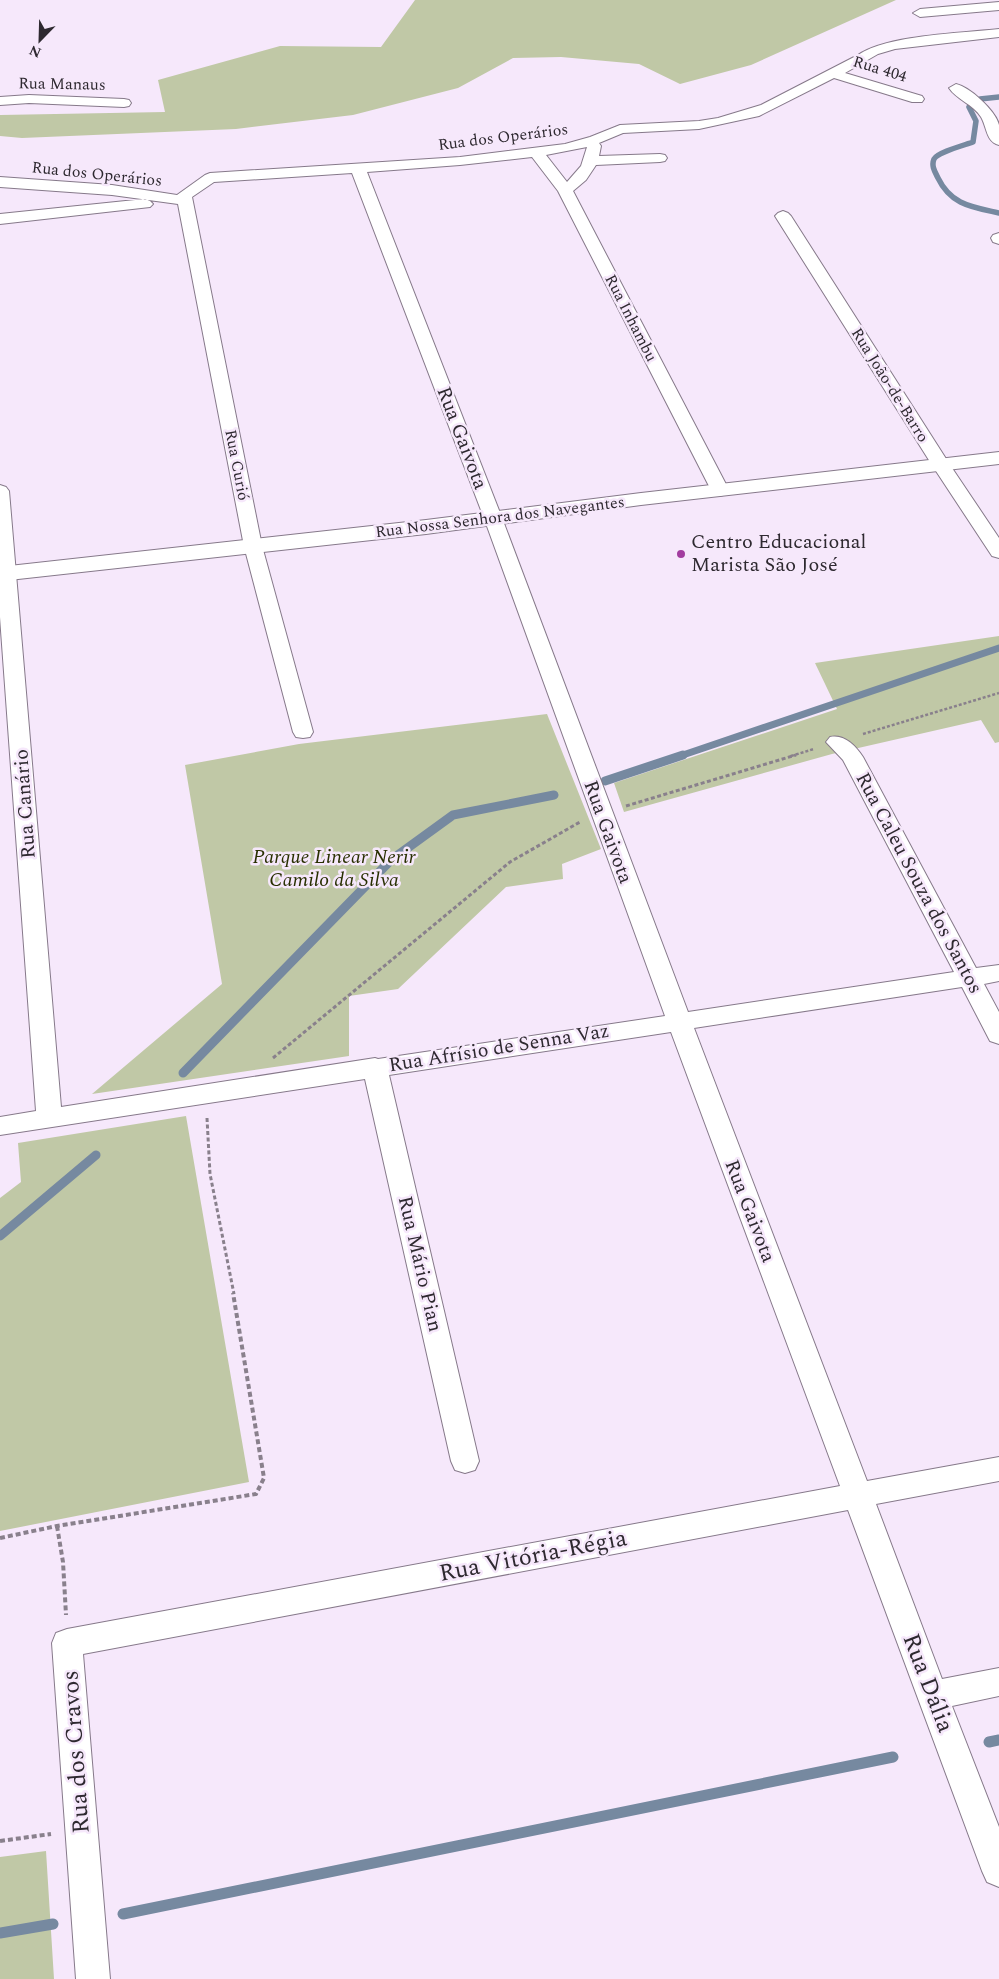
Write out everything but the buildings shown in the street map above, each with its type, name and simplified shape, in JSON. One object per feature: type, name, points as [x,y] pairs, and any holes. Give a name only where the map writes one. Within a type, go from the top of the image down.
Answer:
[{"type":"street","points":[[920,13],[999,6]]},
{"type":"street","name":"Rua dos Operários","points":[[0,182],[112,190],[182,198],[210,178],[434,163],[566,148],[595,140],[620,129],[699,125],[754,113],[874,51],[894,45],[995,38]]},
{"type":"street","name":"Rua 404","points":[[832,73],[917,99]]},
{"type":"street","points":[[956,88],[982,109],[988,118],[995,138],[999,141]]},
{"type":"street","name":"Rua Manaus","points":[[0,101],[28,99],[124,103]]},
{"type":"street","points":[[565,190],[577,181],[592,161],[595,140]]},
{"type":"street","name":"Rua Inhambu","points":[[535,151],[565,190],[720,490]]},
{"type":"street","points":[[592,161],[660,158]]},
{"type":"street","name":"Rua Gaivota","points":[[358,168],[493,518],[601,814],[858,1496]]},
{"type":"street","points":[[0,219],[182,198]]},
{"type":"street","name":"Rua Curió","points":[[182,198],[253,546],[303,732]]},
{"type":"street","name":"Rua João-de-Barro","points":[[783,216],[941,465],[999,552]]},
{"type":"street","name":"Rua Nossa Senhora dos Navegantes","points":[[3,574],[999,458]]},
{"type":"street","name":"Rua Canário","points":[[0,491],[3,574],[49,1118]]},
{"type":"street","name":"Rua Caleu Souza dos Santos","points":[[844,750],[999,1035]]},
{"type":"street","name":"Rua Afrísio de Senna Vaz","points":[[0,1126],[375,1067],[999,973]]},
{"type":"street","name":"Rua Mário Pian","points":[[375,1067],[465,1461]]},
{"type":"street","name":"Rua Vitória-Régia","points":[[68,1643],[999,1469]]},
{"type":"street","name":"Rua Dália","points":[[858,1496],[999,1871]]},
{"type":"street","name":"Rua dos Cravos","points":[[68,1643],[93,1979]]},
{"type":"street","points":[[933,1695],[999,1682]]},
{"type":"path","points":[[0,1538],[57,1526],[256,1494],[264,1478],[234,1296],[210,1174],[207,1117],[235,1090],[510,862],[575,824],[601,814],[844,750],[999,693]]},
{"type":"path","name":"Rua dos Cravos","points":[[57,1526],[63,1562],[68,1643]]},
{"type":"green space","points":[[415,0],[896,0],[751,65],[680,84],[639,64],[561,57],[513,58],[458,88],[353,115],[236,129],[22,138],[0,136],[0,115],[165,112],[158,80],[280,46],[381,47]]},
{"type":"green space","points":[[999,636],[999,742],[995,743],[981,720],[832,754],[624,812],[614,783],[837,709],[815,663]]},
{"type":"green space","name":"Parque Linear Nerir Camilo da Silva","points":[[547,714],[601,849],[562,864],[563,879],[506,887],[398,989],[349,996],[349,1056],[92,1094],[222,984],[185,765],[299,744]]},
{"type":"green space","points":[[186,1116],[249,1482],[0,1531],[0,1198],[21,1182],[18,1143]]},
{"type":"green space","points":[[46,1851],[54,1979],[0,1979],[0,1857]]},
{"type":"waterway","points":[[980,99],[999,97]]},
{"type":"waterway","points":[[969,107],[976,121],[973,142],[936,156],[933,162],[934,169],[943,187],[956,199],[971,206],[999,213]]},
{"type":"waterway","points":[[680,756],[999,648]]},
{"type":"waterway","points":[[605,781],[680,756]]},
{"type":"waterway","points":[[183,1073],[391,860],[453,815],[554,795]]},
{"type":"waterway","points":[[0,1236],[96,1155]]},
{"type":"waterway","points":[[989,1742],[999,1740]]},
{"type":"waterway","points":[[123,1914],[893,1757]]},
{"type":"waterway","points":[[0,1933],[53,1924]]},
{"type":"place","name":"Centro Educacional Marista São José","points":[[681,554]]}]
